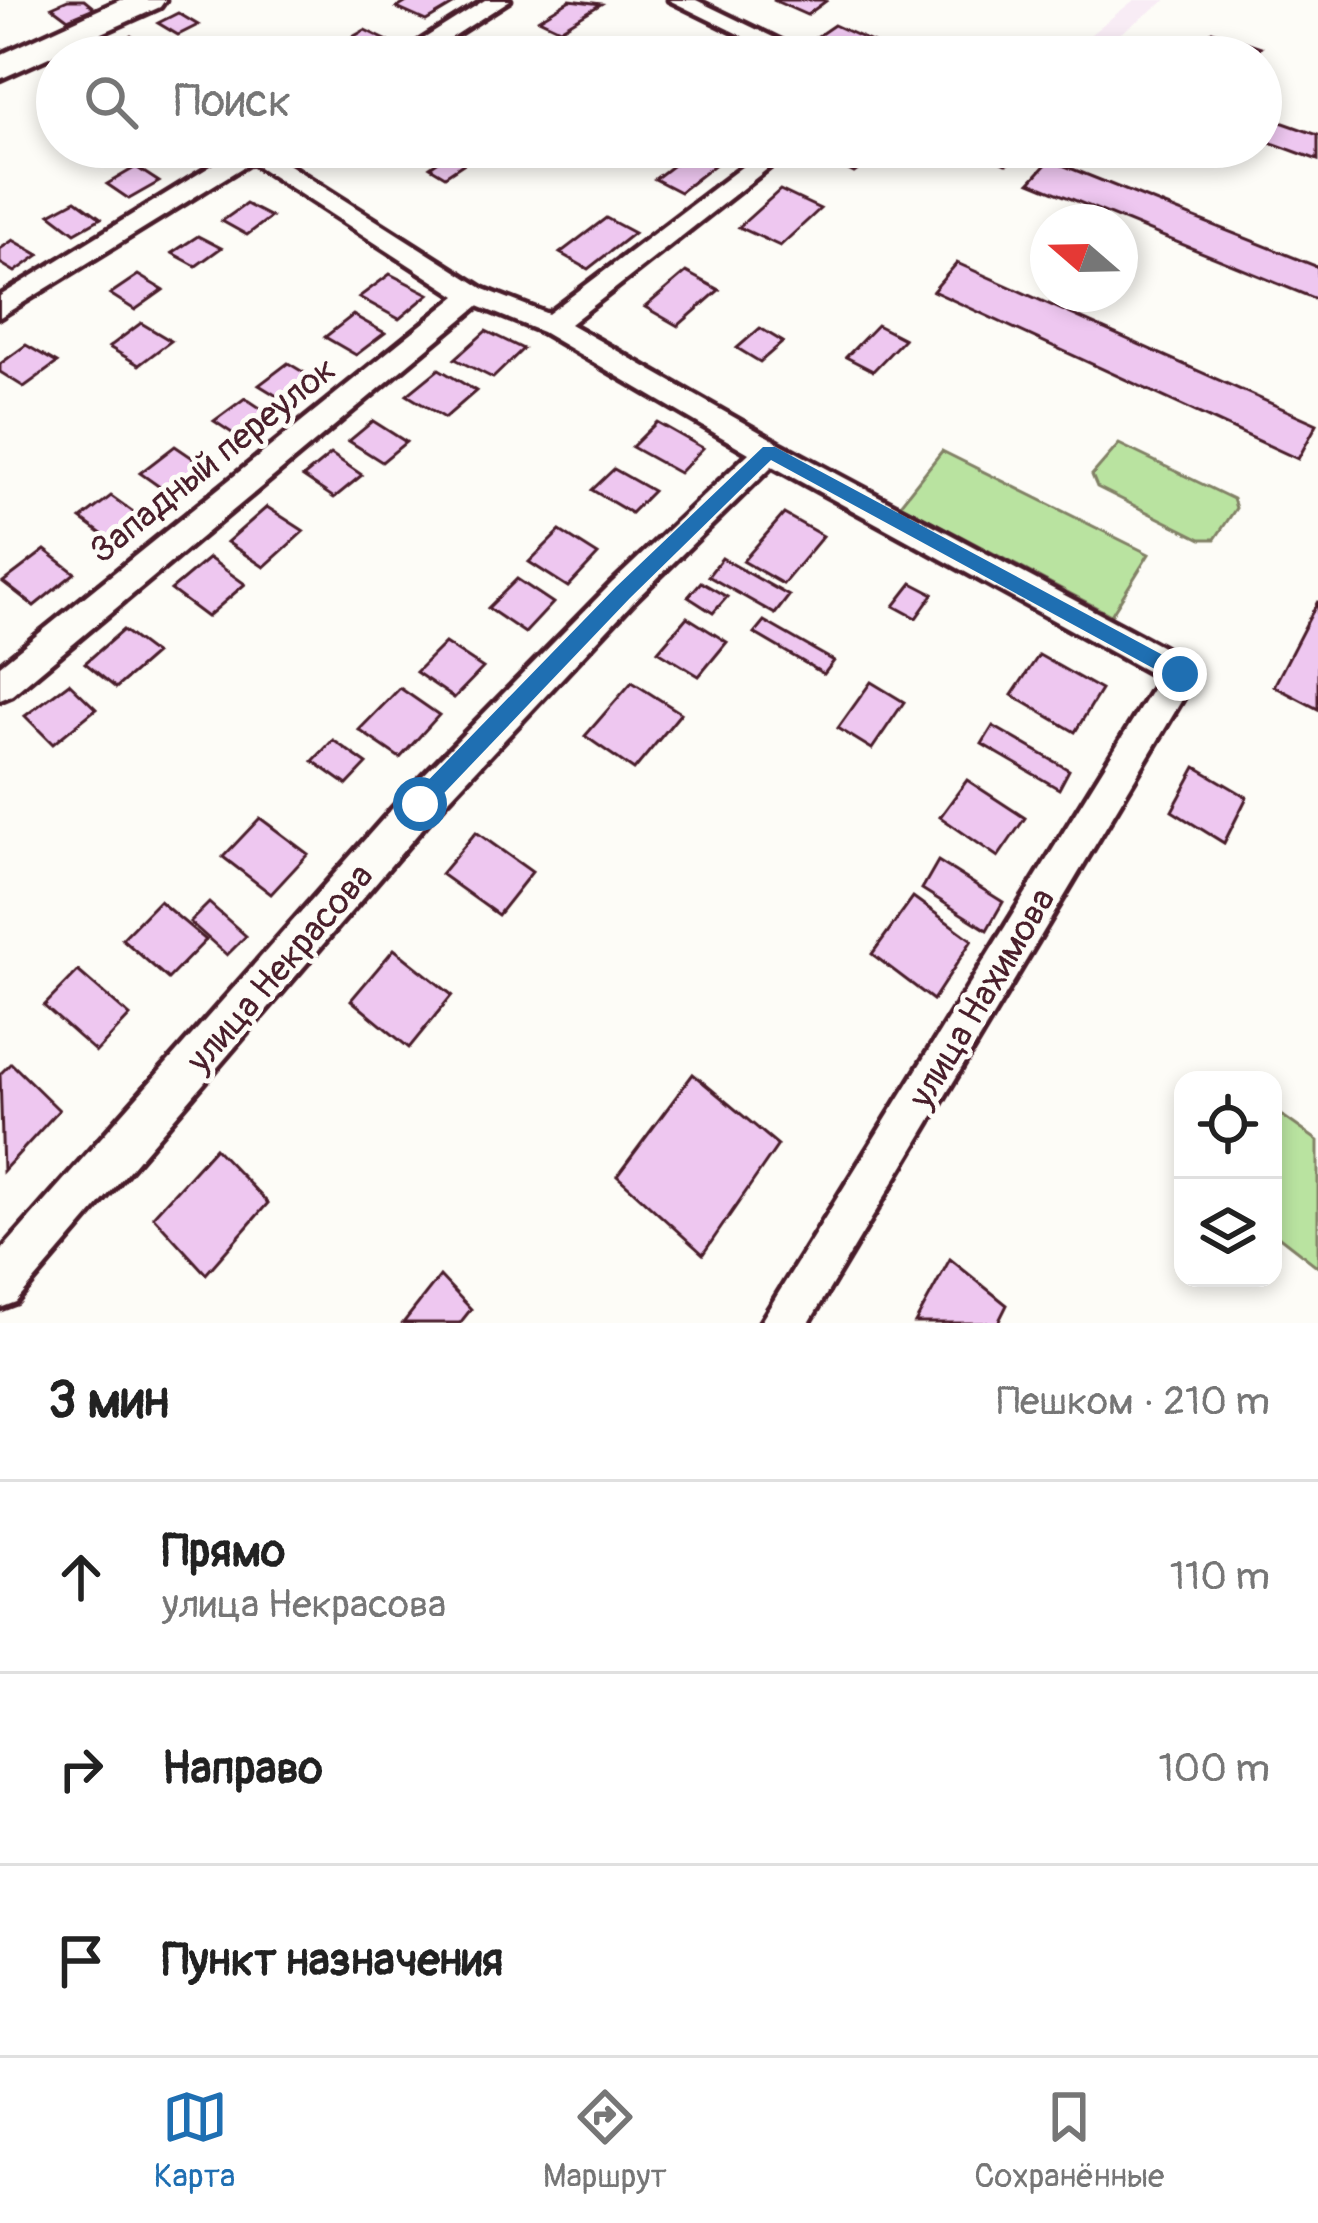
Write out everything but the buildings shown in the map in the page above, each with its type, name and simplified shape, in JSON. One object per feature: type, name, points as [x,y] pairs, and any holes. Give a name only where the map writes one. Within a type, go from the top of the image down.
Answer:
[{"type":"main road","points":[[70,36],[148,0]]},
{"type":"main road","points":[[0,68],[36,51]]},
{"type":"street","points":[[441,36],[500,0]]},
{"type":"street","points":[[679,0],[757,36]]},
{"type":"street","points":[[0,308],[224,168]]},
{"type":"street","points":[[283,168],[475,295],[551,325],[769,451]]},
{"type":"street","points":[[551,325],[756,168]]},
{"type":"street","name":"Западный переулок","points":[[0,685],[475,295]]},
{"type":"street","name":"улица Нахимова","points":[[769,451],[1180,674],[783,1323]]},
{"type":"street","name":"улица Некрасова","points":[[0,1286],[420,804],[623,592],[769,451]]},
{"type":"shaded area","points":[[1134,0],[1166,0],[1117,36],[1089,36]]},
{"type":"green space","points":[[1119,444],[1233,499],[1236,508],[1215,539],[1201,539],[1097,487],[1092,475]]},
{"type":"green space","points":[[942,451],[1149,554],[1111,615],[900,504]]},
{"type":"green space","points":[[1282,1115],[1318,1141],[1318,1267],[1282,1239]]},
{"type":"route","points":[[420,804],[623,592],[769,451],[1180,674]]}]
